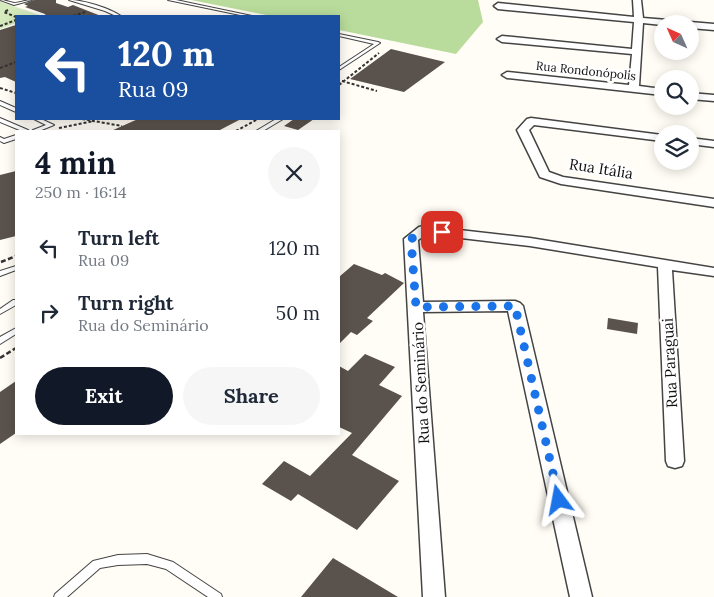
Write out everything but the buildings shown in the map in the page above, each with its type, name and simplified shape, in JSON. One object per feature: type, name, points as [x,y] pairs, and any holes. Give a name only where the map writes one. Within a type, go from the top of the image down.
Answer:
[{"type":"street","points":[[634,89],[638,20],[637,0]]},
{"type":"street","points":[[498,6],[654,22]]},
{"type":"street","points":[[699,26],[714,27]]},
{"type":"street","points":[[502,39],[636,52]]},
{"type":"street","name":"Rua Rondonópolis","points":[[507,75],[654,91]]},
{"type":"street","points":[[699,97],[714,98]]},
{"type":"street","name":"Rua Itália","points":[[654,137],[531,122],[523,130],[544,174],[561,180],[714,203]]},
{"type":"street","points":[[699,142],[714,144]]},
{"type":"street","name":"Rua do Seminário","points":[[434,597],[411,239],[424,230],[530,242],[714,272]]},
{"type":"street","name":"Rua Paraguai","points":[[665,264],[675,462]]},
{"type":"street","points":[[416,307],[515,306],[581,597]]},
{"type":"lane","points":[[2,0],[14,4],[30,0]]},
{"type":"lane","points":[[71,0],[107,10],[117,15]]},
{"type":"lane","points":[[170,0],[245,15]]},
{"type":"lane","points":[[340,35],[378,43],[340,68]]},
{"type":"lane","points":[[0,103],[15,110]]},
{"type":"lane","points":[[0,120],[24,130]]},
{"type":"lane","points":[[38,130],[51,125],[40,120]]},
{"type":"lane","points":[[261,130],[278,120]]},
{"type":"lane","points":[[0,139],[15,137]]},
{"type":"lane","points":[[0,274],[15,268]]},
{"type":"lane","points":[[0,312],[15,303]]},
{"type":"lane","points":[[0,341],[15,332]]},
{"type":"lane","points":[[59,597],[97,564],[118,560],[148,560],[169,565],[217,597]]},
{"type":"path","points":[[0,26],[15,20]]},
{"type":"path","points":[[340,84],[384,49]]},
{"type":"path","points":[[0,68],[15,62]]},
{"type":"path","points":[[342,81],[377,91]]},
{"type":"path","points":[[0,88],[15,93]]},
{"type":"path","points":[[86,120],[122,126]]},
{"type":"path","points":[[238,130],[256,120]]},
{"type":"path","points":[[56,129],[68,125],[94,122]]},
{"type":"path","points":[[0,263],[15,256]]},
{"type":"path","points":[[0,358],[15,349]]},
{"type":"green space","points":[[191,0],[478,0],[483,22],[456,54],[340,30],[340,15],[266,15]]},
{"type":"green space","points":[[0,1],[40,15],[15,15],[15,23],[0,29]]},
{"type":"route","points":[[442,232],[424,230],[411,239],[416,307],[515,306],[559,500]]}]
